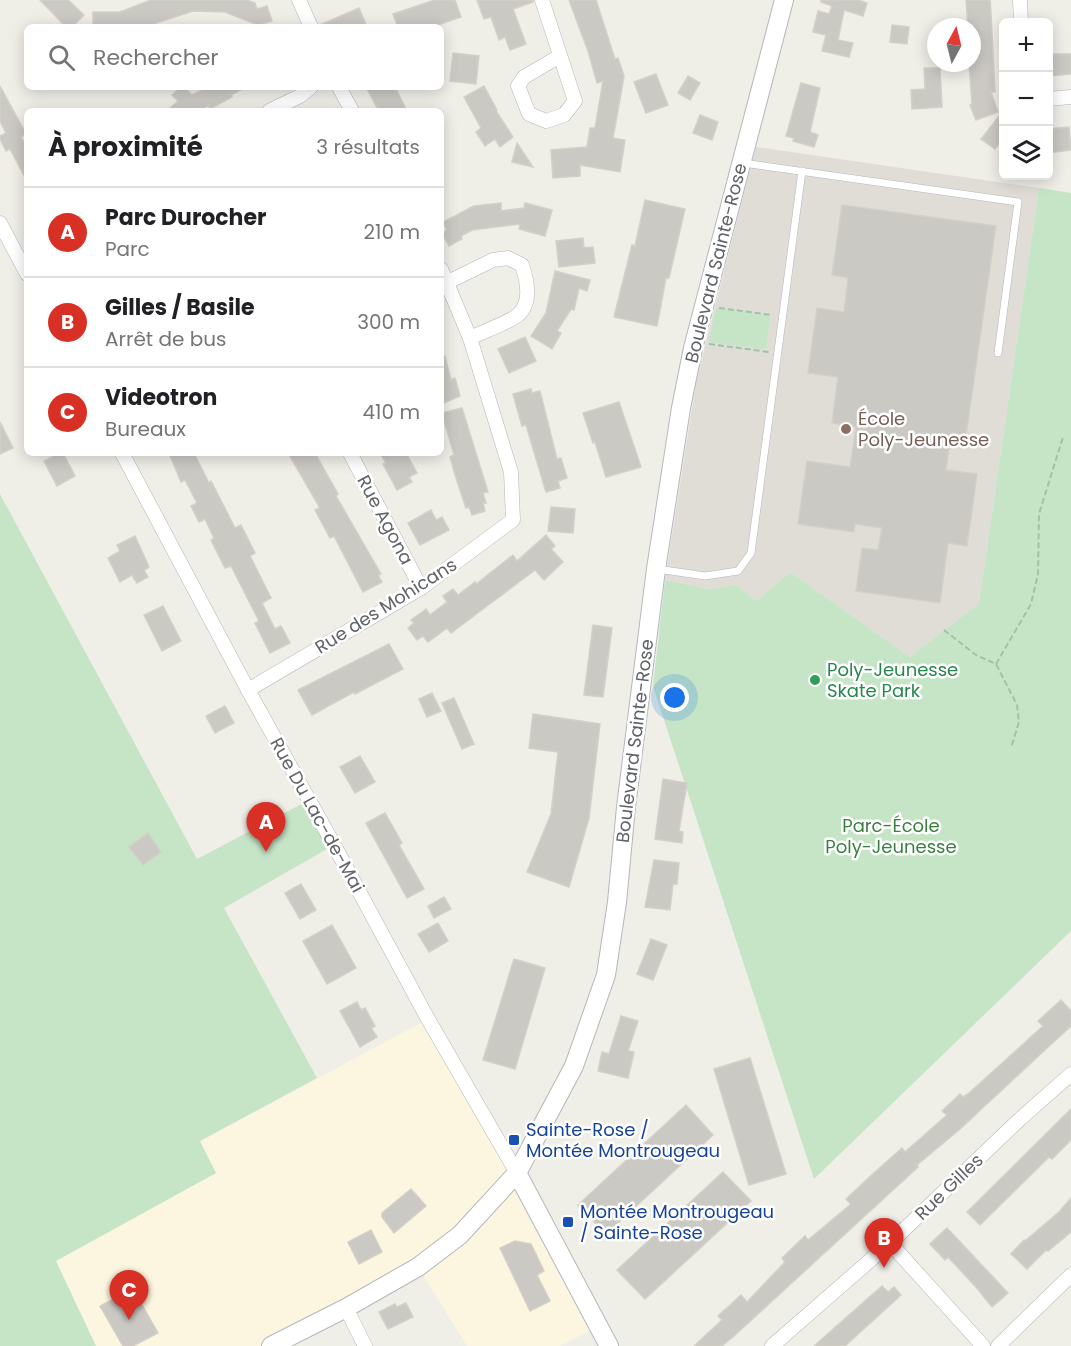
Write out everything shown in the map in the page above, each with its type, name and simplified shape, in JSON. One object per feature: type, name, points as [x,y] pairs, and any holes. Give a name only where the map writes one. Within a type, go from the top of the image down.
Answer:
[{"type":"street","points":[[299,0],[309,24]]},
{"type":"street","points":[[542,0],[575,101],[564,115],[546,121],[529,114],[518,86],[524,77],[560,56]]},
{"type":"street","name":"Boulevard Sainte-Rose","points":[[271,1346],[346,1308],[418,1267],[460,1235],[517,1173],[573,1066],[606,975],[617,902],[626,807],[656,569],[681,408],[694,342],[784,0]]},
{"type":"street","points":[[1020,0],[1021,18]]},
{"type":"street","points":[[275,108],[307,90]]},
{"type":"street","points":[[341,90],[350,108]]},
{"type":"street","points":[[1053,99],[1071,97]]},
{"type":"street","points":[[0,223],[24,268]]},
{"type":"street","points":[[448,282],[493,260],[508,258],[522,265],[527,278],[527,298],[519,314],[470,338]]},
{"type":"street","name":"Rue des Mohicans","points":[[248,690],[421,588],[513,520],[511,472],[470,338],[444,275]]},
{"type":"street","name":"Rue Du Lac-de-Mai","points":[[124,456],[248,690],[428,1019],[517,1173]]},
{"type":"street","name":"Rue Agona","points":[[352,456],[421,588]]},
{"type":"street","name":"Rue Gilles","points":[[772,1346],[890,1243],[1020,1119],[1071,1074]]},
{"type":"street","points":[[517,1173],[609,1346]]},
{"type":"street","points":[[890,1243],[983,1346]]},
{"type":"street","points":[[998,1346],[1071,1275]]},
{"type":"street","points":[[346,1308],[365,1346]]},
{"type":"lane","points":[[741,162],[1018,202],[998,353]]},
{"type":"lane","points":[[656,569],[705,576],[738,571],[751,553],[802,171]]},
{"type":"path","points":[[704,306],[783,316]]},
{"type":"path","points":[[694,342],[778,353]]},
{"type":"path","points":[[996,664],[1031,604],[1038,574],[1039,514],[1063,437]]},
{"type":"path","points":[[944,630],[976,655],[996,664],[1017,705],[1019,722],[1011,748]]},
{"type":"shaded area","name":"École Poly-Jeunesse","points":[[756,147],[1039,188],[979,603],[910,657],[790,572],[757,601],[735,585],[710,589],[665,580],[697,377]]},
{"type":"shaded area","points":[[428,1019],[599,1326],[560,1346],[467,1346],[418,1267],[266,1346],[96,1346],[55,1261],[216,1173],[199,1142]]},
{"type":"green space","name":"Parc-École Poly-Jeunesse","points":[[1039,188],[1071,193],[1071,931],[814,1179],[653,686],[665,580],[710,589],[735,585],[757,601],[790,572],[910,657],[979,603]]},
{"type":"green space","points":[[716,308],[770,316],[766,349],[709,342]]},
{"type":"green space","points":[[0,494],[197,859],[309,800],[334,845],[224,908],[317,1078],[200,1141],[216,1173],[56,1261],[96,1346],[0,1346]]},
{"type":"building","points":[[40,0],[68,0],[84,15],[75,24],[63,24]]},
{"type":"building","points":[[151,0],[247,0],[255,3],[257,9],[267,6],[272,21],[255,24],[225,12],[193,11],[153,24],[93,24],[93,12],[120,12]]},
{"type":"building","points":[[435,0],[455,0],[461,17],[441,24],[397,24],[393,14]]},
{"type":"building","points":[[477,0],[533,0],[533,2],[513,9],[526,44],[510,50],[505,37],[499,40],[491,17],[484,19]]},
{"type":"building","points":[[569,0],[596,0],[615,59],[618,58],[624,76],[613,138],[625,140],[620,172],[580,165],[580,176],[553,178],[551,150],[587,147],[590,128],[595,128],[603,81],[597,83]]},
{"type":"building","points":[[821,0],[858,0],[867,3],[863,16],[844,10],[838,40],[853,43],[849,57],[822,51],[826,35],[813,32],[818,11],[829,14],[832,6]]},
{"type":"building","points":[[966,0],[990,0],[995,92],[991,92],[998,112],[976,120],[970,105],[972,104],[970,72],[981,72],[981,18],[967,18]]},
{"type":"building","points":[[359,8],[366,24],[322,24]]},
{"type":"building","points":[[892,25],[909,27],[907,44],[890,42]]},
{"type":"building","points":[[453,53],[479,56],[476,84],[450,81]]},
{"type":"building","points":[[1053,54],[1071,54],[1071,74],[1053,76]]},
{"type":"building","points":[[924,68],[927,68],[927,72],[940,72],[942,107],[912,109],[911,90],[925,89]]},
{"type":"building","points":[[656,74],[668,105],[646,113],[634,82]]},
{"type":"building","points":[[688,76],[700,83],[690,100],[678,93]]},
{"type":"building","points":[[801,83],[820,88],[810,132],[818,135],[814,147],[793,141],[794,138],[786,136]]},
{"type":"building","points":[[0,86],[24,130],[24,135],[21,137],[24,142],[24,175],[10,149],[6,151],[0,139],[0,136],[6,133],[0,121]]},
{"type":"building","points":[[484,86],[496,111],[513,137],[500,147],[495,139],[485,146],[476,132],[481,128],[464,97]]},
{"type":"building","points":[[178,90],[187,90],[192,95],[202,90],[240,90],[212,108],[208,105],[204,108],[170,108],[178,101],[172,95]]},
{"type":"building","points":[[368,90],[396,90],[406,108],[377,108]]},
{"type":"building","points":[[700,115],[718,122],[712,140],[693,133]]},
{"type":"building","points":[[999,116],[999,144],[995,149],[981,139]]},
{"type":"building","points":[[1069,127],[1071,150],[1053,152],[1053,129]]},
{"type":"building","points":[[517,143],[533,167],[512,162]]},
{"type":"building","points":[[645,200],[685,209],[669,278],[666,278],[657,326],[614,317],[632,245],[635,246]]},
{"type":"building","points":[[501,203],[501,211],[524,208],[525,203],[552,210],[545,236],[519,229],[520,224],[472,230],[449,246],[444,237],[444,232],[447,230],[444,221],[474,206]]},
{"type":"building","name":"École Poly-Jeunesse","points":[[842,205],[996,226],[966,436],[951,433],[946,470],[977,474],[967,546],[948,543],[940,603],[856,591],[862,548],[878,550],[882,528],[855,524],[854,532],[798,524],[807,461],[850,467],[856,427],[832,423],[838,377],[808,373],[817,308],[844,312],[848,278],[832,275]]},
{"type":"building","points":[[583,238],[584,248],[593,247],[595,263],[559,267],[556,241]]},
{"type":"building","points":[[555,271],[590,280],[587,291],[579,288],[574,310],[571,309],[557,331],[561,333],[552,349],[531,336],[546,313]]},
{"type":"building","points":[[525,337],[536,361],[509,373],[498,349]]},
{"type":"building","points":[[444,356],[451,380],[455,378],[460,396],[444,403]]},
{"type":"building","points":[[531,389],[532,393],[540,391],[557,459],[561,458],[567,478],[558,481],[560,488],[546,492],[526,425],[522,426],[513,394]]},
{"type":"building","points":[[619,402],[641,467],[606,477],[583,413]]},
{"type":"building","points":[[462,408],[488,492],[483,493],[486,503],[483,503],[485,511],[472,515],[469,507],[466,508],[450,457],[454,455],[444,412]]},
{"type":"building","points":[[0,422],[13,448],[0,454]]},
{"type":"building","points":[[54,456],[65,456],[75,476],[57,486],[44,461]]},
{"type":"building","points":[[170,456],[196,456],[235,528],[241,525],[255,553],[250,556],[271,598],[262,603],[275,629],[281,626],[290,643],[270,653],[255,623],[259,621],[231,566],[225,568],[211,540],[214,538],[205,519],[199,522],[191,506],[197,503],[185,480],[181,482]]},
{"type":"building","points":[[290,456],[317,456],[338,494],[336,496],[381,574],[378,575],[382,582],[363,592],[334,536],[330,538],[315,510],[320,508]]},
{"type":"building","points":[[382,456],[408,456],[417,473],[409,477],[412,482],[397,490],[383,464],[386,463]]},
{"type":"building","points":[[551,507],[575,509],[573,533],[548,531]]},
{"type":"building","points":[[431,510],[436,520],[442,517],[449,530],[420,545],[408,523]]},
{"type":"building","points":[[546,535],[555,546],[551,549],[563,562],[544,580],[535,570],[451,633],[447,628],[428,642],[423,636],[417,640],[408,628],[414,623],[411,620],[426,609],[430,615],[447,602],[443,596],[453,589],[458,595],[513,555],[517,561]]},
{"type":"building","points":[[135,536],[149,567],[144,570],[148,577],[137,583],[132,575],[120,582],[108,558],[120,551],[117,545]]},
{"type":"building","points":[[163,606],[181,641],[162,651],[144,615]]},
{"type":"building","points":[[593,625],[612,628],[603,697],[584,695]]},
{"type":"building","points":[[389,644],[403,669],[312,715],[298,690]]},
{"type":"building","points":[[432,693],[441,711],[427,717],[419,699]]},
{"type":"building","points":[[454,698],[474,744],[462,749],[442,703]]},
{"type":"building","points":[[225,706],[234,723],[215,733],[206,716]]},
{"type":"building","points":[[533,714],[600,724],[589,818],[569,887],[527,872],[551,814],[558,752],[529,748]]},
{"type":"building","points":[[360,756],[375,782],[355,793],[340,767]]},
{"type":"building","points":[[663,779],[687,783],[679,831],[683,832],[682,843],[655,839]]},
{"type":"building","points":[[385,813],[402,843],[399,845],[424,889],[407,898],[366,823]]},
{"type":"building","points":[[148,833],[161,852],[143,865],[129,847]]},
{"type":"building","points":[[654,860],[679,863],[677,884],[673,884],[670,910],[645,907]]},
{"type":"building","points":[[301,884],[316,910],[300,919],[285,893]]},
{"type":"building","points":[[444,897],[451,909],[434,918],[428,906]]},
{"type":"building","points":[[438,923],[448,941],[429,952],[418,934]]},
{"type":"building","points":[[332,925],[356,968],[327,984],[303,941]]},
{"type":"building","points":[[651,939],[667,945],[653,980],[637,974]]},
{"type":"building","points":[[514,959],[545,968],[515,1069],[483,1060]]},
{"type":"building","points":[[1061,1000],[1071,1011],[1071,1026],[960,1129],[917,1165],[918,1167],[735,1335],[722,1346],[694,1346],[722,1320],[718,1316],[741,1295],[747,1302],[785,1262],[782,1258],[805,1236],[808,1240],[851,1204],[846,1199],[875,1172],[902,1148],[905,1152],[947,1115],[942,1111],[960,1094],[963,1097],[968,1094],[1043,1026],[1038,1021]]},
{"type":"building","points":[[357,1002],[361,1010],[365,1008],[375,1026],[371,1028],[377,1037],[360,1047],[340,1011]]},
{"type":"building","points":[[621,1016],[638,1021],[628,1051],[634,1052],[628,1078],[598,1071],[602,1052],[609,1054]]},
{"type":"building","points":[[750,1058],[786,1174],[749,1185],[714,1069]]},
{"type":"building","points":[[686,1105],[713,1135],[606,1234],[578,1205]]},
{"type":"building","points":[[1071,1109],[1071,1140],[1052,1159],[1049,1157],[980,1225],[967,1212]]},
{"type":"building","points":[[723,1172],[751,1201],[645,1299],[617,1270]]},
{"type":"building","points":[[411,1189],[426,1206],[394,1233],[382,1217],[382,1213]]},
{"type":"building","points":[[1071,1198],[1071,1232],[1048,1251],[1046,1250],[1027,1269],[1011,1254],[1024,1240],[1059,1212]]},
{"type":"building","points":[[947,1228],[1008,1293],[992,1307],[948,1257],[945,1260],[930,1244]]},
{"type":"building","points":[[371,1230],[382,1252],[359,1264],[348,1242]]},
{"type":"building","points":[[515,1241],[531,1244],[544,1271],[537,1275],[550,1301],[530,1311],[500,1248]]},
{"type":"building","points":[[882,1286],[888,1292],[894,1287],[901,1295],[845,1346],[814,1346]]},
{"type":"building","points":[[133,1289],[158,1333],[133,1346],[123,1346],[100,1306]]},
{"type":"building","points":[[406,1303],[413,1317],[388,1329],[379,1312],[395,1304],[397,1307]]},
{"type":"place","name":"École Poly-Jeunesse","points":[[846,429]]},
{"type":"place","name":"Poly-Jeunesse Skate Park","points":[[815,680]]},
{"type":"place","name":"Parc Durocher","points":[[266,852]]},
{"type":"place","name":"Sainte-Rose / Montée Montrougeau","points":[[514,1140]]},
{"type":"place","name":"Montée Montrougeau / Sainte-Rose","points":[[568,1222]]},
{"type":"place","name":"Gilles / Basile","points":[[884,1268]]},
{"type":"place","name":"Videotron","points":[[129,1320]]}]
